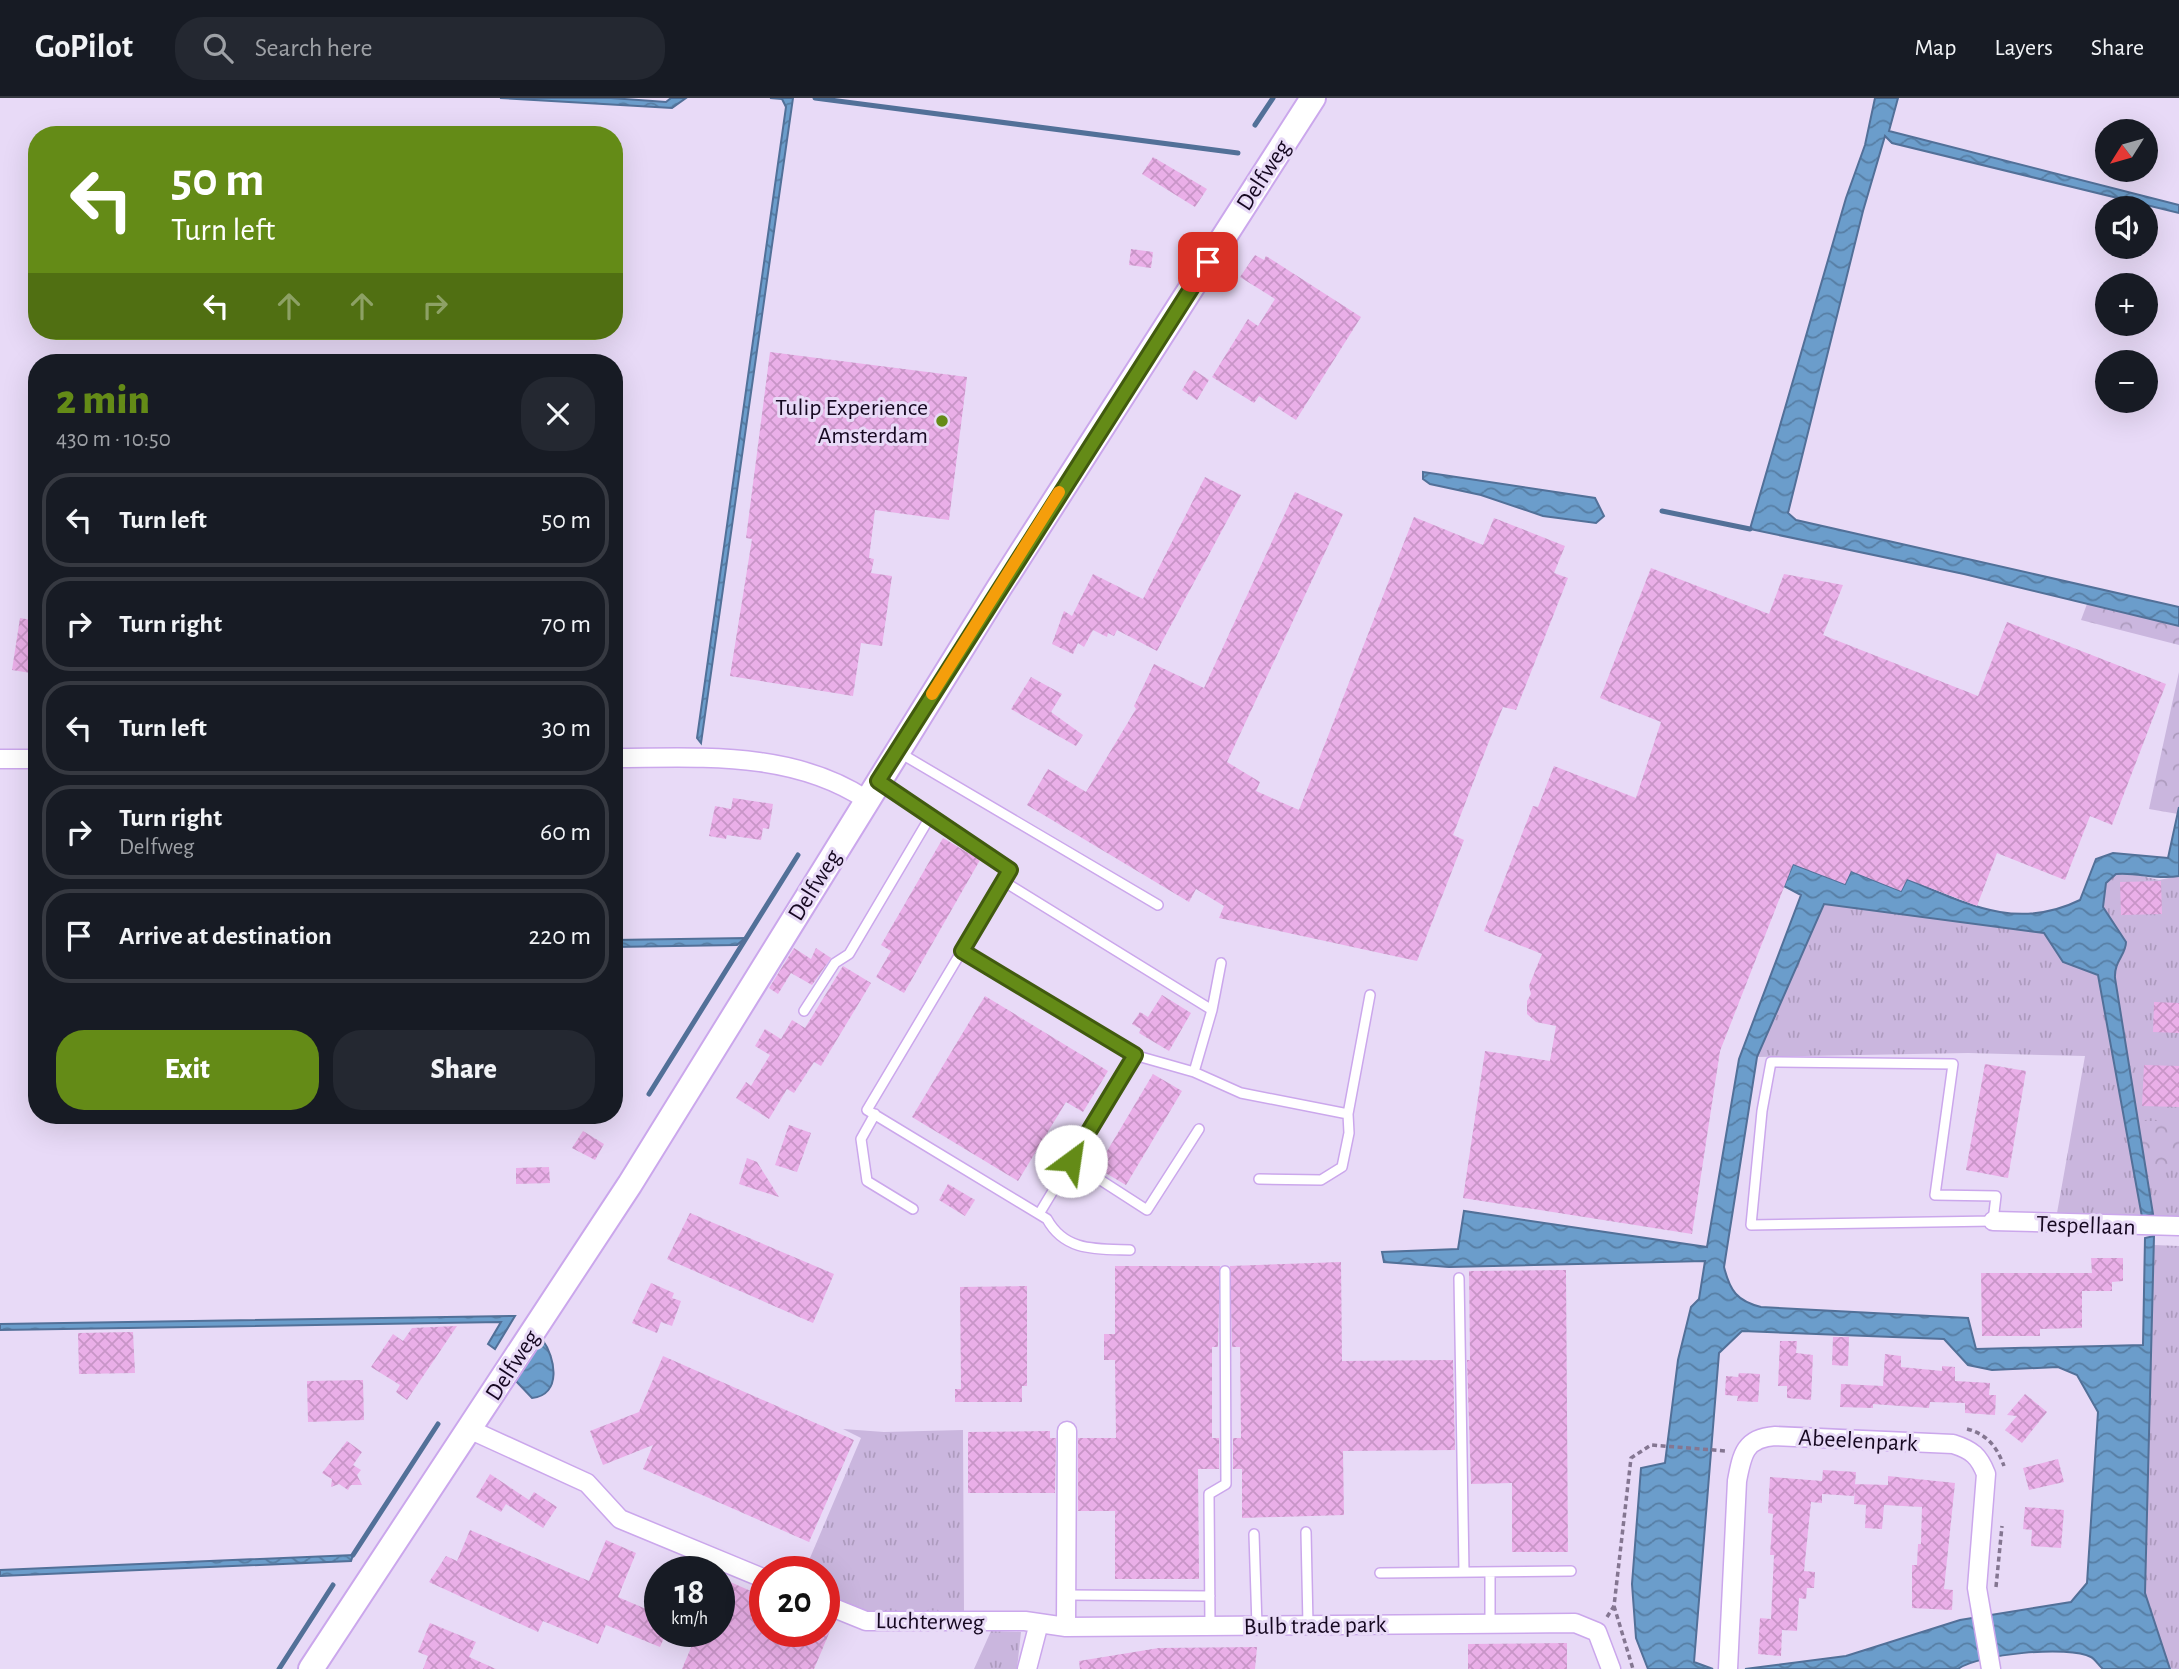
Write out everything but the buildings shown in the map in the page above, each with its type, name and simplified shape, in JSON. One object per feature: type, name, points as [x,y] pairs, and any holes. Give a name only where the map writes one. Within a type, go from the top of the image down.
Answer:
[{"type":"main road","name":"Delfweg","points":[[311,1669],[471,1430],[630,1184],[872,790],[1313,98]]},
{"type":"street","points":[[623,758],[720,758],[772,762],[872,790]]},
{"type":"street","points":[[0,759],[28,759]]},
{"type":"street","name":"Tespellaan","points":[[1993,1222],[2179,1226]]},
{"type":"street","points":[[471,1430],[587,1483],[620,1519],[749,1572]]},
{"type":"street","points":[[1066,1627],[1067,1431]]},
{"type":"street","name":"Abeelenpark","points":[[1728,1665],[1737,1481],[1742,1453],[1746,1446],[1760,1437],[1953,1444],[1970,1450],[1980,1460],[1986,1474],[1977,1588],[1990,1668]]},
{"type":"street","name":"Luchterweg","points":[[840,1610],[866,1621],[1039,1623]]},
{"type":"street","name":"Bulb trade park","points":[[1039,1623],[1066,1627],[1210,1627],[1575,1622],[1597,1632]]},
{"type":"street","points":[[1027,1669],[1039,1623]]},
{"type":"street","points":[[1597,1632],[1611,1669]]},
{"type":"lane","points":[[897,751],[1157,905]]},
{"type":"lane","points":[[872,790],[930,817],[1010,870],[867,1110],[1047,1219],[1055,1235],[1074,1244],[1130,1250]]},
{"type":"lane","points":[[804,1011],[835,963],[849,954],[930,817]]},
{"type":"lane","points":[[1003,881],[1212,1010]]},
{"type":"lane","points":[[962,951],[1135,1055],[1194,1072],[1241,1093],[1348,1114]]},
{"type":"lane","points":[[1194,1072],[1212,1010],[1221,963]]},
{"type":"lane","points":[[1259,1180],[1321,1180],[1342,1167],[1349,1133],[1348,1114],[1370,995]]},
{"type":"lane","points":[[1039,1214],[1135,1055]]},
{"type":"lane","points":[[1771,1062],[1953,1064],[1935,1195],[1996,1196],[1993,1222],[1751,1225],[1762,1111],[1771,1062]]},
{"type":"lane","points":[[874,1114],[860,1139],[867,1181],[913,1209]]},
{"type":"lane","points":[[1071,1161],[1147,1210],[1199,1129]]},
{"type":"lane","points":[[1210,1627],[1209,1494],[1226,1484],[1225,1271]]},
{"type":"lane","points":[[1459,1278],[1464,1572]]},
{"type":"lane","points":[[1306,1532],[1307,1625]]},
{"type":"lane","points":[[1254,1534],[1257,1626]]},
{"type":"lane","points":[[1380,1573],[1571,1571]]},
{"type":"lane","points":[[1490,1572],[1490,1624]]},
{"type":"lane","points":[[1066,1595],[1210,1596]]},
{"type":"path","points":[[1960,1427],[1984,1436],[1994,1444],[2005,1470]]},
{"type":"path","points":[[1633,1669],[1614,1606],[1631,1458],[1651,1445],[1717,1451]]},
{"type":"path","points":[[1994,1593],[2002,1521]]},
{"type":"path","points":[[1597,1632],[1614,1606]]},
{"type":"green space","points":[[2087,604],[2179,626],[2179,645],[2081,620]]},
{"type":"green space","points":[[2179,672],[2179,807],[2178,814],[2149,809]]},
{"type":"green space","points":[[2129,873],[2159,880],[2179,876],[2179,1221],[2146,1222],[2057,1213],[2085,1056],[1968,1053],[1757,1057],[1824,904],[2045,933],[2063,962],[2098,975],[2117,994],[2115,964],[2126,942],[2103,907],[2106,883],[2116,874]]},
{"type":"green space","points":[[2138,1121],[2179,1121],[2179,1160],[2158,1180],[2146,1176]]},
{"type":"green space","points":[[2154,1245],[2179,1246],[2179,1669],[2170,1669],[2145,1593]]},
{"type":"green space","points":[[843,1429],[884,1432],[963,1430],[964,1612],[866,1614],[840,1603],[840,1556],[811,1556],[861,1438]]},
{"type":"green space","points":[[991,1631],[1021,1632],[1017,1669],[974,1669]]},
{"type":"water","points":[[500,98],[611,98],[666,102],[671,98],[686,98],[672,108]]},
{"type":"water","points":[[770,98],[793,98],[701,743],[697,738],[786,107],[782,99]]},
{"type":"water","points":[[1875,98],[1898,98],[1889,131],[2144,196],[2109,196],[1892,143],[1885,136],[1863,211],[1788,513],[1796,520],[2179,607],[2179,626],[1964,574],[1750,529],[1846,198],[1865,145]]},
{"type":"water","points":[[2158,200],[2179,205],[2179,213],[2158,208]]},
{"type":"water","points":[[1423,472],[1595,498],[1604,516],[1596,523],[1543,516],[1481,495],[1430,484],[1423,479]]},
{"type":"water","points":[[2179,807],[2179,876],[2116,874],[2106,883],[2103,907],[2126,942],[2116,967],[2115,978],[2153,1214],[2142,1217],[2098,975],[2063,962],[2044,933],[1824,904],[1757,1057],[1724,1267],[1736,1294],[1746,1302],[1761,1307],[1968,1318],[1976,1349],[2143,1345],[2145,1238],[2154,1236],[2145,1593],[2170,1669],[2103,1669],[2092,1658],[2080,1653],[2045,1652],[2003,1655],[1958,1669],[1745,1669],[1846,1656],[1960,1620],[2071,1602],[2087,1583],[2098,1412],[2077,1375],[2058,1367],[1992,1370],[1968,1365],[1944,1339],[1742,1331],[1719,1353],[1694,1662],[1713,1669],[1648,1669],[1636,1638],[1632,1584],[1641,1468],[1665,1463],[1678,1360],[1691,1307],[1699,1299],[1705,1261],[1449,1267],[1384,1262],[1382,1252],[1458,1249],[1464,1211],[1707,1247],[1739,1059],[1801,895],[1784,886],[1793,864],[1845,884],[1851,871],[1901,891],[1907,879],[1971,905],[2013,914],[2035,913],[2057,909],[2080,900],[2096,859],[2113,853],[2168,858]]},
{"type":"water","points":[[745,938],[737,945],[623,947],[623,940]]},
{"type":"water","points":[[515,1316],[495,1349],[488,1344],[501,1322],[0,1330],[0,1324]]},
{"type":"water","points":[[542,1339],[551,1356],[554,1374],[548,1390],[532,1398],[516,1381]]},
{"type":"water","points":[[353,1555],[351,1561],[0,1576],[0,1570]]},
{"type":"waterway","points":[[815,98],[1238,153]]},
{"type":"waterway","points":[[1255,125],[1273,98]]},
{"type":"waterway","points":[[1662,511],[1750,529]]},
{"type":"waterway","points":[[649,1094],[798,855]]},
{"type":"waterway","points":[[353,1555],[438,1424]]},
{"type":"waterway","points":[[279,1669],[333,1585]]},
{"type":"slow traffic","points":[[932,694],[1059,492]]},
{"type":"place","name":"Tulip Experience Amsterdam","points":[[942,421]]},
{"type":"route","points":[[1071,1161],[1135,1055],[1127,1053],[962,951],[1010,870],[878,781],[1024,547],[1208,262]]}]
